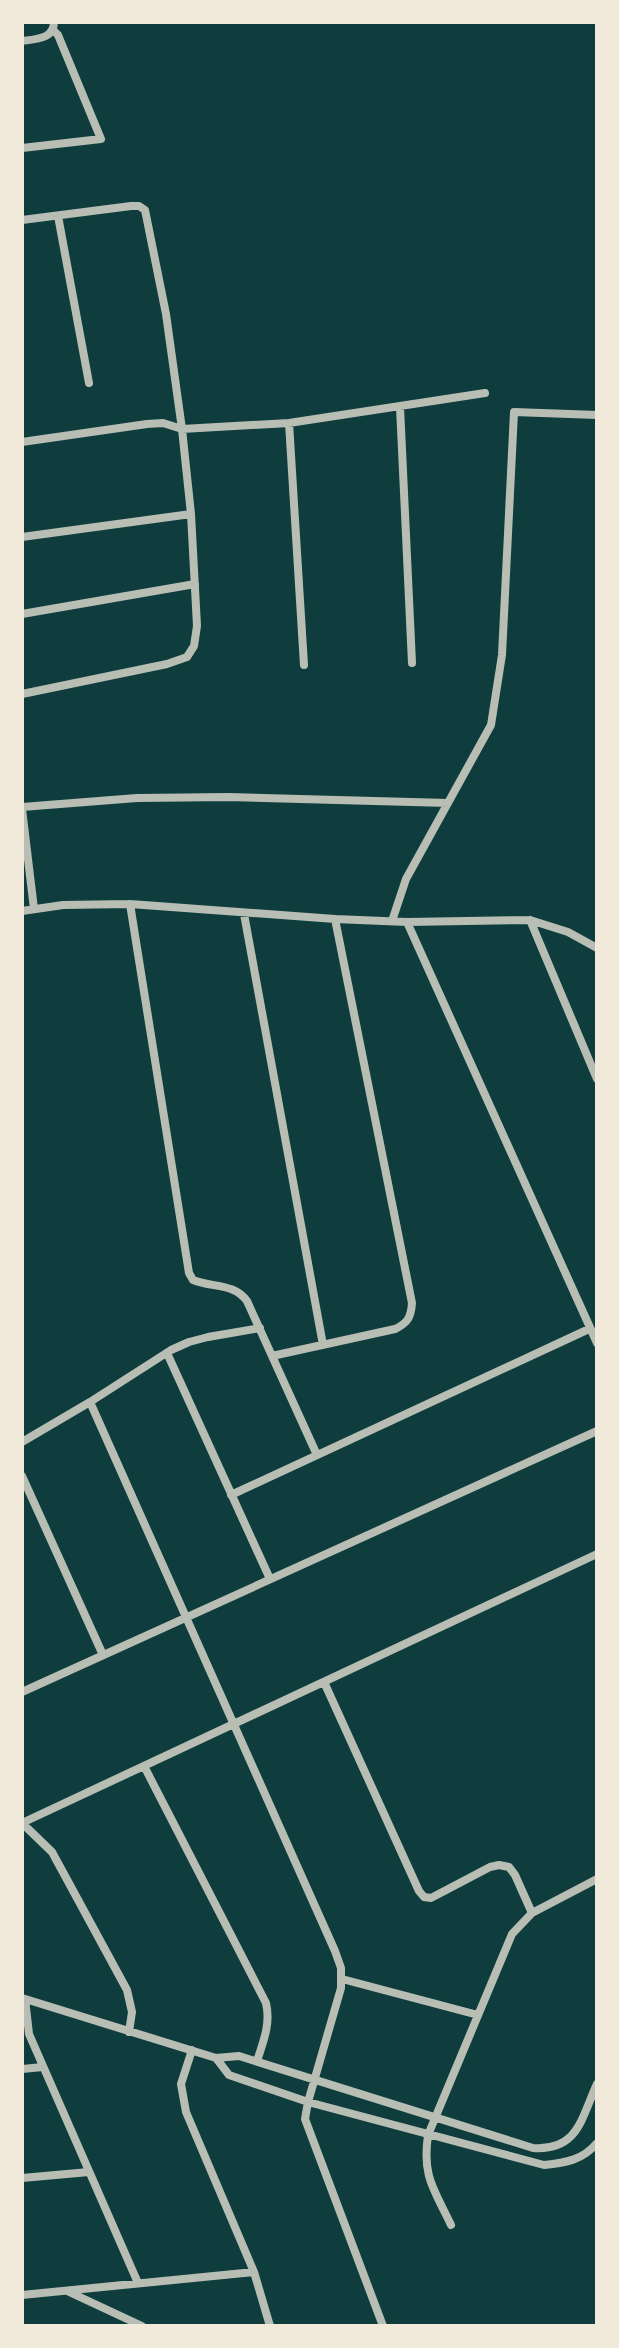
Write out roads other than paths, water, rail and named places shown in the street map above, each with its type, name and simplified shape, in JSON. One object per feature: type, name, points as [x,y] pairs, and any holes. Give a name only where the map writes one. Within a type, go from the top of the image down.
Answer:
[{"type":"street","points":[[22,41],[50,35],[54,26]]},
{"type":"street","points":[[22,148],[101,139],[54,26]]},
{"type":"street","points":[[22,220],[131,206],[145,210],[166,314],[182,429],[191,514],[197,626],[194,646],[187,657],[167,664],[22,694]]},
{"type":"street","points":[[58,216],[89,383]]},
{"type":"street","points":[[22,442],[147,424],[163,423],[182,429],[289,423],[485,393]]},
{"type":"street","points":[[400,407],[412,663]]},
{"type":"street","points":[[392,921],[406,879],[491,725],[494,713],[502,655],[514,412],[597,415]]},
{"type":"street","points":[[289,423],[304,665]]},
{"type":"street","points":[[22,537],[191,514]]},
{"type":"street","points":[[22,614],[195,584]]},
{"type":"street","points":[[34,909],[22,808],[137,798],[198,797],[448,803]]},
{"type":"street","points":[[130,904],[189,1273],[193,1280],[200,1283],[235,1288],[242,1294],[317,1455]]},
{"type":"street","points":[[22,911],[63,905],[130,904],[244,914],[407,922],[530,920],[568,932],[597,948]]},
{"type":"street","points":[[244,914],[323,1345]]},
{"type":"street","points":[[272,1356],[395,1329],[406,1324],[411,1314],[412,1303],[335,919]]},
{"type":"street","points":[[530,920],[597,1079]]},
{"type":"street","points":[[407,922],[597,1343]]},
{"type":"street","points":[[22,1442],[189,1342],[260,1328]]},
{"type":"street","points":[[231,1495],[589,1329]]},
{"type":"street","points":[[167,1353],[270,1579]]},
{"type":"street","points":[[90,1402],[335,1951],[342,1979],[305,2119],[383,2326]]},
{"type":"street","points":[[22,1692],[597,1431]]},
{"type":"street","points":[[22,1476],[103,1655]]},
{"type":"street","points":[[129,2032],[132,2012],[127,1990],[52,1852],[40,1837],[22,1823],[597,1554]]},
{"type":"street","points":[[324,1682],[424,1897],[431,1898],[499,1865],[509,1867],[515,1875],[532,1913]]},
{"type":"street","points":[[144,1766],[266,2003],[269,2015],[267,2028],[257,2061]]},
{"type":"street","points":[[451,2225],[426,2172],[428,2135],[512,1934],[532,1913],[597,1879]]},
{"type":"street","points":[[342,1979],[478,2015]]},
{"type":"street","points":[[138,2283],[29,2034],[24,1999],[216,2058],[239,2056],[257,2061],[533,2148],[567,2142],[597,2084]]},
{"type":"street","points":[[192,2050],[181,2084],[186,2112],[254,2272],[270,2326]]},
{"type":"street","points":[[216,2058],[229,2075],[308,2102],[544,2165],[579,2159],[597,2143]]},
{"type":"street","points":[[22,2069],[43,2067]]},
{"type":"street","points":[[558,2146],[562,2163]]},
{"type":"street","points":[[22,2178],[89,2172]]},
{"type":"street","points":[[22,2295],[254,2272]]},
{"type":"street","points":[[65,2290],[142,2326]]}]
